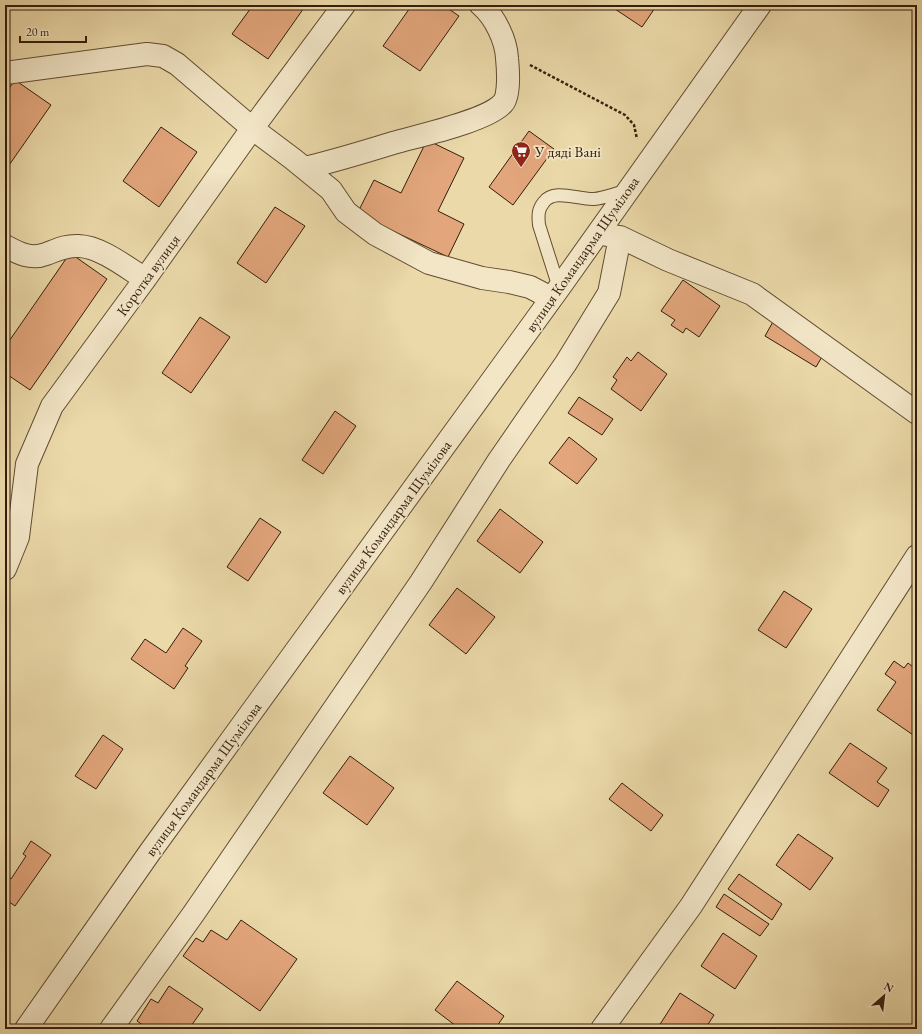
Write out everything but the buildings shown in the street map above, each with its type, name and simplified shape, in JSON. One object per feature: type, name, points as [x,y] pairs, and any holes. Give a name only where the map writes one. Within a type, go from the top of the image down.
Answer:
[{"type":"street","name":"Коротка вулиця","points":[[5,569],[18,537],[27,464],[52,406],[344,5]]},
{"type":"street","points":[[305,168],[456,125],[493,112],[505,102],[509,77],[507,53],[498,29],[481,5]]},
{"type":"street","name":"вулиця Командарма Шумілова","points":[[26,1029],[150,852],[555,293],[760,5]]},
{"type":"street","points":[[5,73],[147,54],[163,56],[177,64],[253,128],[305,168],[331,190],[346,212],[375,234],[429,263],[482,278],[509,282],[555,293]]},
{"type":"street","points":[[598,233],[620,237],[668,260],[752,294],[917,413]]},
{"type":"street","points":[[111,1029],[194,913],[421,582],[499,460],[566,364],[609,293],[620,237]]},
{"type":"street","points":[[5,246],[30,256],[46,254],[54,250],[70,246],[88,247],[104,253],[145,279]]},
{"type":"street","points":[[602,1029],[691,906],[917,556]]},
{"type":"lane","points":[[555,293],[539,224],[538,217],[540,207],[546,199],[553,195],[594,199],[628,190]]},
{"type":"path","points":[[507,53],[618,111],[630,119],[636,132],[642,169]]},
{"type":"place","name":"У дяді Вані","points":[[521,168]]}]
